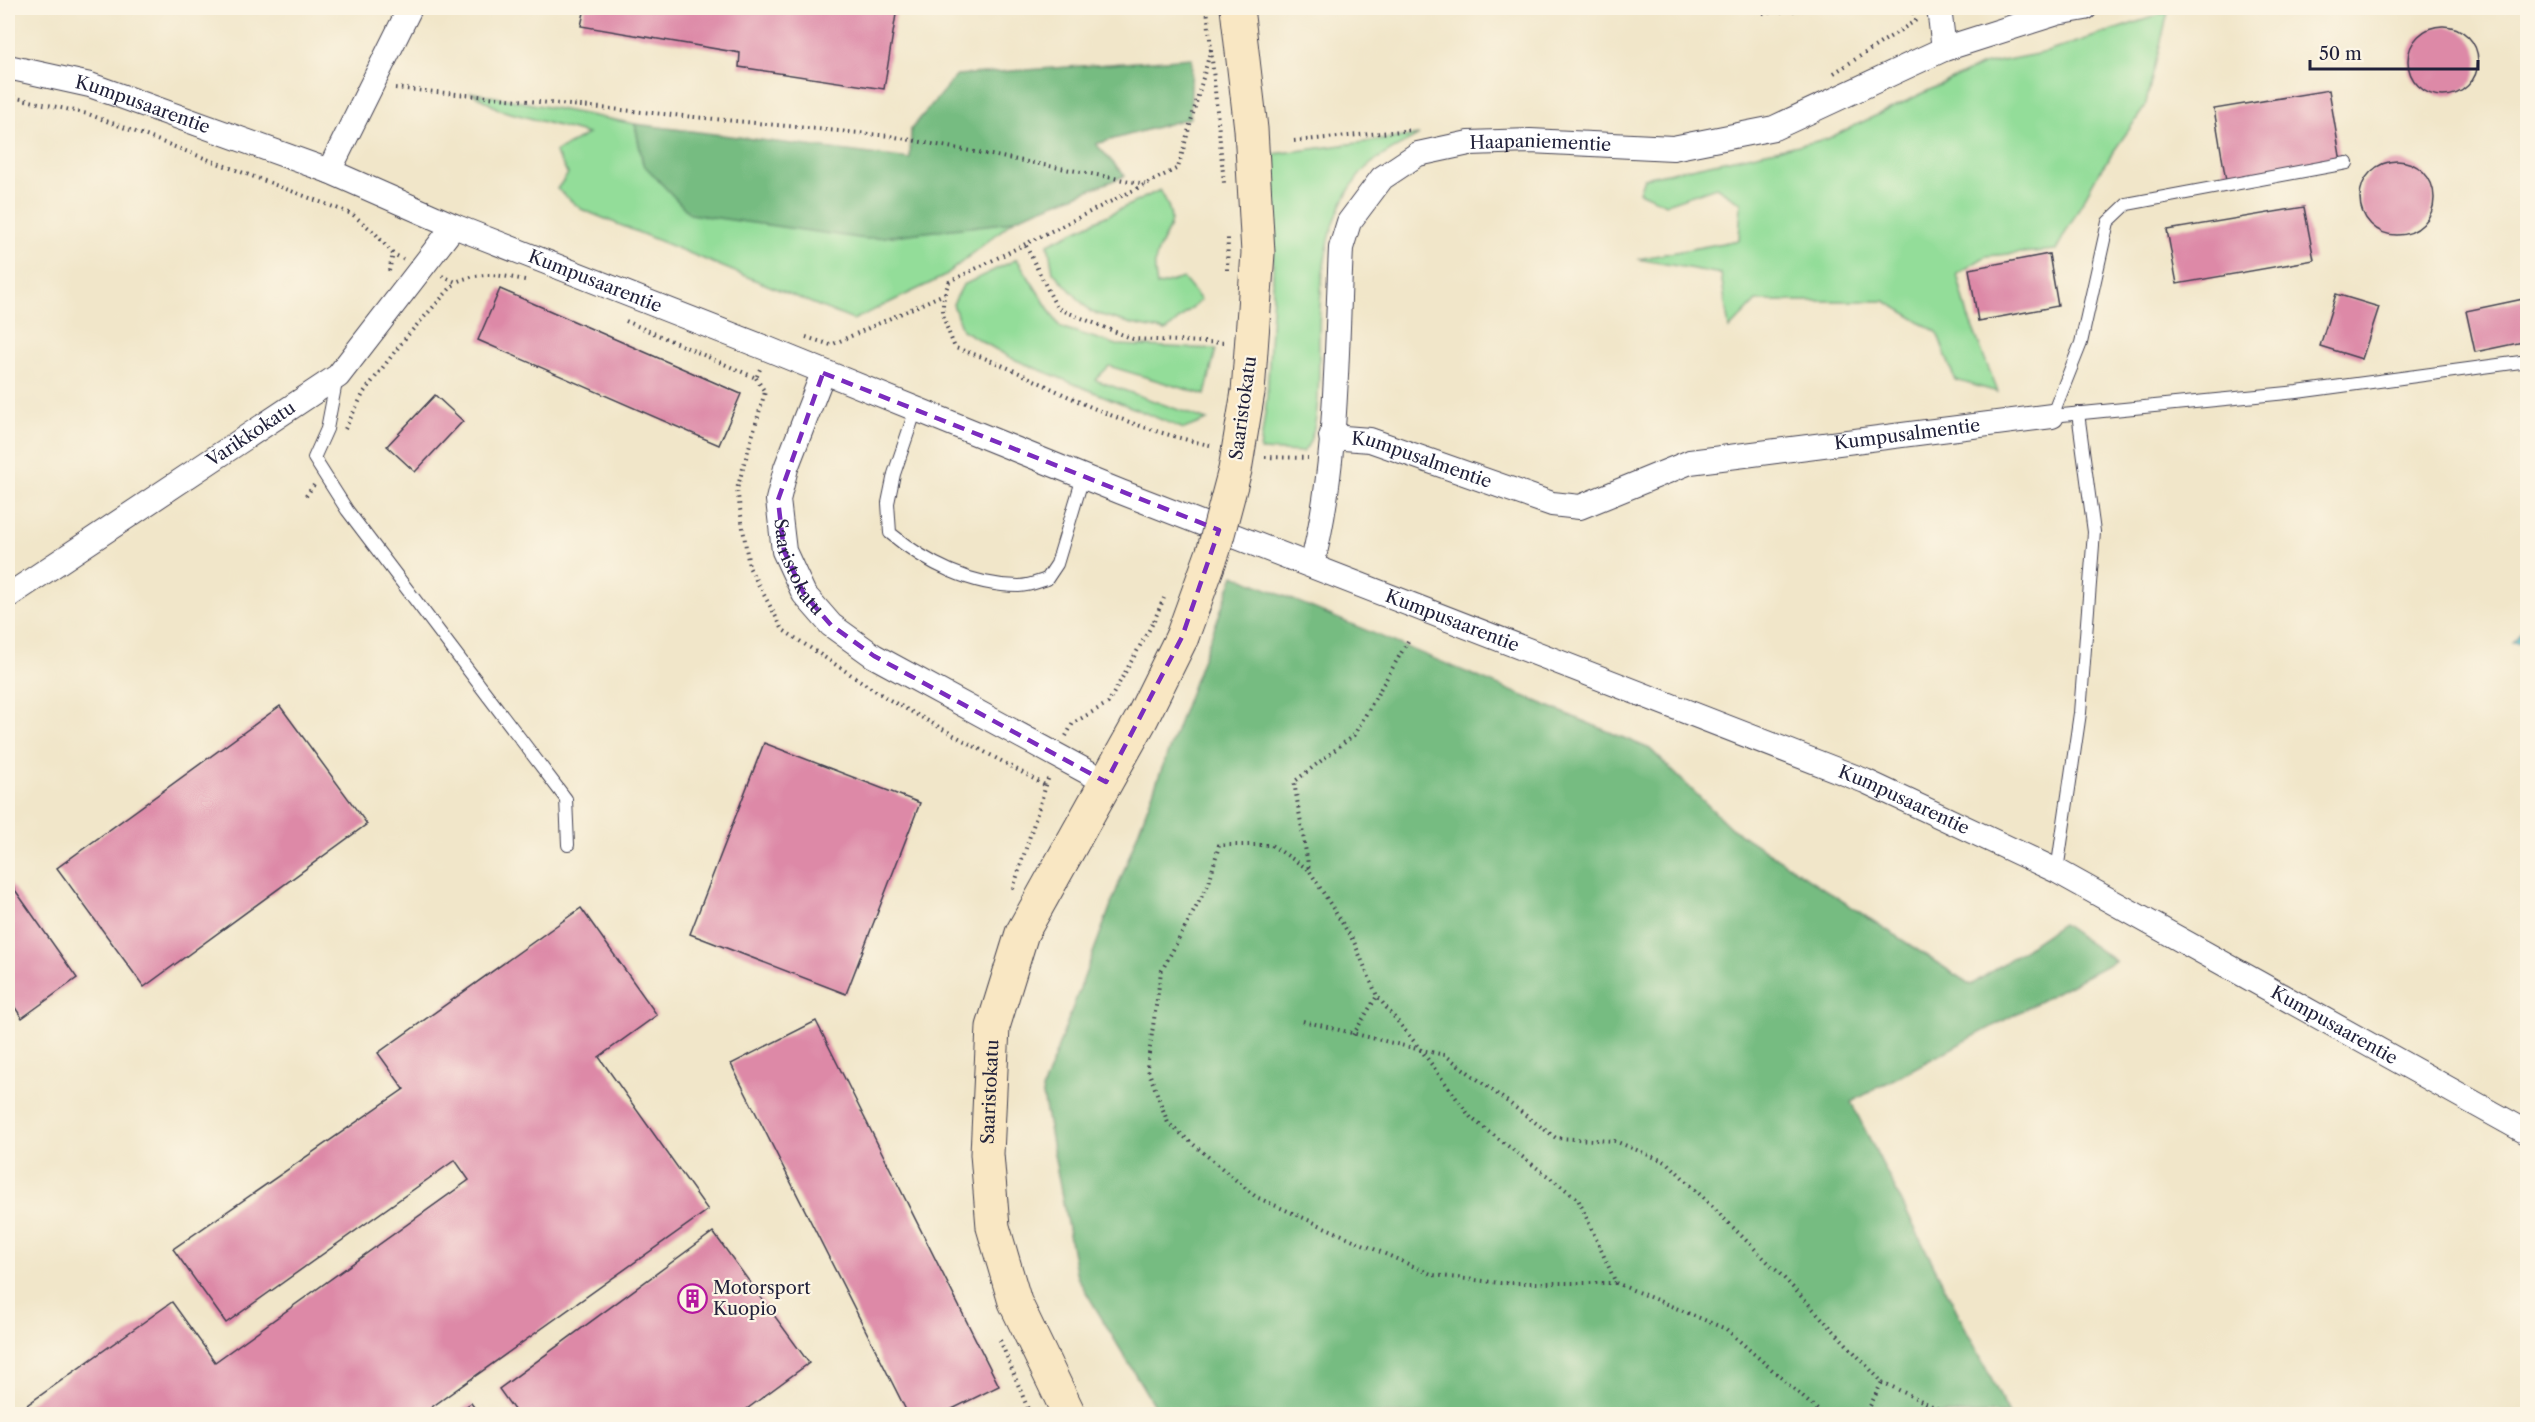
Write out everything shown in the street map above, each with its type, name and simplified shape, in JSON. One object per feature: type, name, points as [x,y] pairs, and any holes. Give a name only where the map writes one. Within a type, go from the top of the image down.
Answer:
[{"type":"main road","name":"Saaristokatu","points":[[1069,1414],[1015,1302],[993,1227],[987,1154],[993,1027],[1022,933],[1142,718],[1182,637],[1214,549],[1235,470],[1248,392],[1258,253],[1251,129],[1237,8]]},
{"type":"street","points":[[329,171],[410,8]]},
{"type":"street","name":"Haapaniementie","points":[[1312,565],[1322,527],[1331,447],[1341,248],[1349,222],[1382,178],[1418,154],[1469,143],[1530,141],[1673,148],[1774,129],[1944,49],[2057,13],[2085,8]]},
{"type":"street","points":[[1930,12],[1944,49]]},
{"type":"street","name":"Kumpusaarentie","points":[[8,67],[90,85],[329,171],[454,226],[1083,477],[1865,781],[2057,871],[2528,1133]]},
{"type":"street","name":"Varikkokatu","points":[[8,596],[338,376],[454,226]]},
{"type":"street","name":"Saaristokatu","points":[[823,373],[786,468],[778,500],[784,551],[804,594],[831,625],[874,656],[1106,782]]},
{"type":"street","name":"Kumpusalmentie","points":[[1331,447],[1370,440],[1552,504],[1580,507],[1690,462],[2052,416]]},
{"type":"lane","points":[[2347,163],[2127,204],[2108,222],[2081,343],[2052,416],[2297,392],[2528,361]]},
{"type":"lane","points":[[338,376],[327,429],[314,458],[347,510],[566,799],[568,845]]},
{"type":"lane","points":[[916,409],[890,493],[888,503],[890,533],[913,552],[948,570],[984,583],[1021,586],[1047,579],[1057,564],[1083,477]]},
{"type":"lane","points":[[2057,871],[2080,713],[2094,531],[2078,413]]},
{"type":"path","points":[[1207,8],[1224,186]]},
{"type":"path","points":[[1761,8],[1762,13],[1864,8],[1930,12]]},
{"type":"path","points":[[1828,77],[1930,12]]},
{"type":"path","points":[[1211,49],[1178,168],[1026,246],[949,282],[944,294],[942,314],[955,348],[983,356],[1093,408],[1191,442],[1222,448]]},
{"type":"path","points":[[371,86],[890,136],[1146,184]]},
{"type":"path","points":[[8,96],[88,114],[352,214],[375,233],[393,255],[456,282]]},
{"type":"path","points":[[1294,141],[1418,129]]},
{"type":"path","points":[[1227,276],[1228,231]]},
{"type":"path","points":[[1026,246],[1057,308],[1133,339],[1226,343]]},
{"type":"path","points":[[306,496],[324,473],[364,392],[407,336],[456,282],[473,274],[493,274],[533,282]]},
{"type":"path","points":[[1226,332],[1226,354]]},
{"type":"path","points":[[1264,457],[1274,459],[1331,447]]},
{"type":"path","points":[[1408,641],[1354,735],[1294,782],[1309,870],[1354,942],[1377,996],[1421,1050],[1471,1118],[1578,1199],[1616,1283]]},
{"type":"path","points":[[1309,870],[1271,845],[1219,845],[1209,883],[1161,972],[1147,1067],[1168,1123],[1256,1197],[1433,1275],[1500,1283],[1616,1283],[1726,1329],[1822,1414]]},
{"type":"path","points":[[1353,1035],[1377,996]]},
{"type":"path","points":[[1303,1021],[1353,1035],[1445,1055],[1556,1138],[1615,1141],[1668,1163],[1784,1278],[1882,1382],[1949,1414]]},
{"type":"path","points":[[1866,1414],[1882,1382]]},
{"type":"highlighted area","points":[[823,373],[1219,530],[1182,637],[1106,782],[874,656],[831,625],[804,594],[784,551],[778,500]]},
{"type":"green space","points":[[2168,12],[2145,107],[2099,172],[2056,250],[1986,256],[1957,274],[1968,316],[1998,392],[1955,380],[1937,332],[1885,301],[1756,301],[1729,329],[1721,274],[1638,259],[1739,240],[1741,203],[1716,187],[1666,204],[1639,192],[1644,178],[1827,139],[1982,65],[2047,52]]},
{"type":"green space","points":[[1192,58],[1190,118],[1096,144],[1125,176],[1004,223],[866,239],[690,214],[643,164],[635,124],[910,159],[911,129],[957,75]]},
{"type":"green space","points":[[470,92],[635,124],[643,164],[866,239],[1014,220],[943,277],[853,320],[581,209],[557,189],[568,174],[555,152],[588,134],[500,110]]},
{"type":"green space","points":[[1419,135],[1365,169],[1352,186],[1334,224],[1321,290],[1317,413],[1309,442],[1303,452],[1260,450],[1267,398],[1273,293],[1274,154]]},
{"type":"green space","points":[[1160,190],[1167,203],[1171,221],[1155,262],[1157,286],[1183,278],[1201,300],[1166,331],[1091,312],[1053,272],[1048,244]]},
{"type":"green space","points":[[1017,259],[1060,327],[1117,345],[1216,349],[1205,395],[1109,366],[1095,380],[1207,420],[1184,429],[1011,358],[962,330],[953,304],[963,285]]},
{"type":"green space","points":[[1234,575],[1650,749],[1731,828],[1971,985],[2062,924],[2115,961],[1851,1102],[2009,1414],[1159,1414],[1077,1277],[1042,1090]]},
{"type":"water","points":[[2527,623],[2527,644],[2513,643]]},
{"type":"building","points":[[585,8],[897,8],[884,89],[739,67],[740,53],[581,26]]},
{"type":"building","points":[[2443,26],[2456,29],[2468,36],[2475,48],[2478,61],[2475,74],[2468,86],[2456,93],[2443,96],[2430,93],[2418,86],[2411,74],[2408,61],[2411,48],[2418,36],[2430,29]]},
{"type":"building","points":[[2329,90],[2341,162],[2226,181],[2214,109]]},
{"type":"building","points":[[2397,161],[2418,167],[2428,177],[2434,198],[2428,219],[2418,229],[2397,235],[2376,229],[2366,219],[2360,198],[2366,177],[2376,167]]},
{"type":"building","points":[[2304,207],[2314,260],[2177,284],[2167,230]]},
{"type":"building","points":[[2049,254],[2058,306],[1978,321],[1969,269]]},
{"type":"building","points":[[500,289],[741,394],[719,445],[478,340]]},
{"type":"building","points":[[2336,294],[2379,307],[2362,359],[2320,346]]},
{"type":"building","points":[[2528,298],[2528,341],[2475,352],[2466,311]]},
{"type":"building","points":[[435,395],[463,421],[415,472],[387,446]]},
{"type":"building","points":[[280,706],[367,824],[144,987],[57,868]]},
{"type":"building","points":[[764,743],[920,803],[846,994],[690,934]]},
{"type":"building","points":[[8,880],[77,978],[22,1018],[8,997]]},
{"type":"building","points":[[581,908],[657,1015],[599,1057],[708,1210],[422,1414],[34,1414],[27,1405],[172,1302],[215,1362],[469,1180],[455,1160],[226,1323],[173,1249],[404,1089],[378,1053]]},
{"type":"building","points":[[816,1021],[999,1386],[942,1414],[908,1414],[731,1064]]},
{"type":"building","name":"Motorsport Kuopio","points":[[713,1232],[809,1363],[740,1414],[517,1414],[499,1389]]},
{"type":"building","points":[[471,1403],[479,1414],[455,1414]]},
{"type":"place","name":"Motorsport Kuopio","points":[[692,1298]]}]
